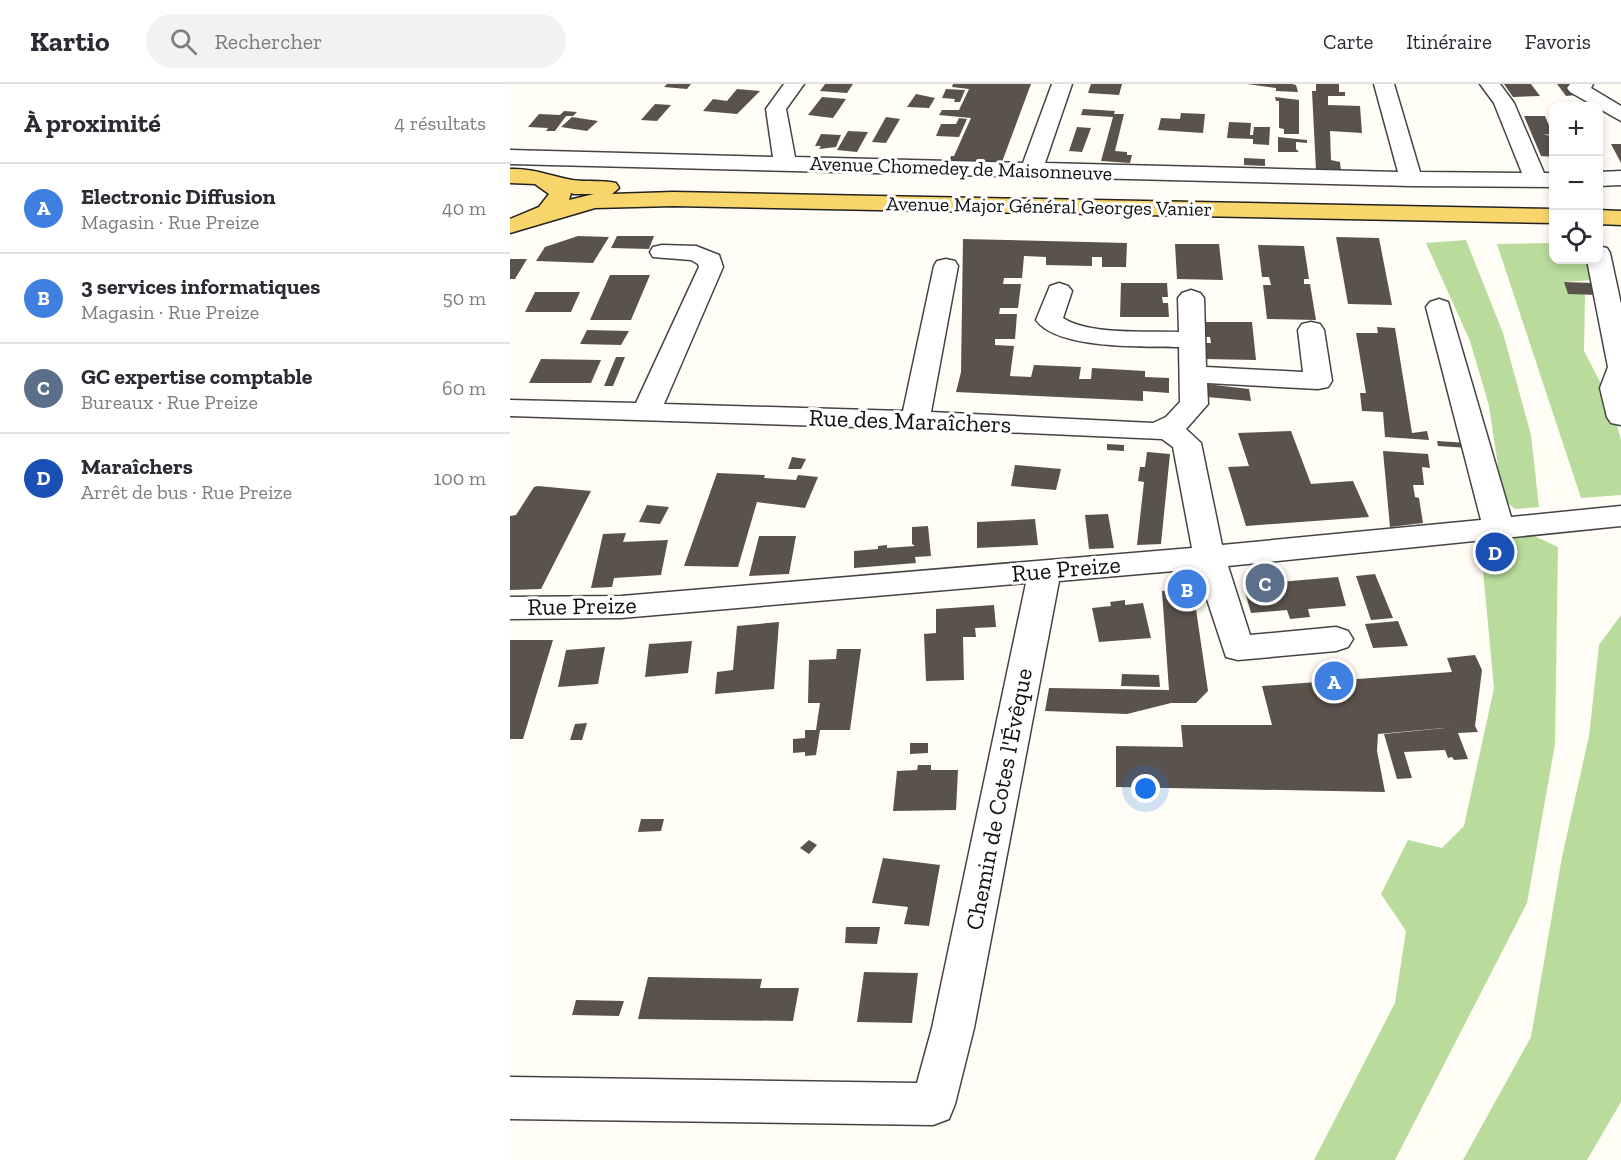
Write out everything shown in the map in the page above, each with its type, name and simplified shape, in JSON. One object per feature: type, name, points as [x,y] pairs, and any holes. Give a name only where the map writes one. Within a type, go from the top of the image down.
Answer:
[{"type":"main road","name":"Avenue Chomedey de Maisonneuve","points":[[510,176],[536,177],[574,187],[598,188],[670,183],[739,183],[1549,199]]},
{"type":"main road","points":[[546,213],[554,207],[560,194],[550,181]]},
{"type":"main road","name":"Avenue Major Général Georges Vanier","points":[[514,226],[546,213],[595,201],[673,199],[1549,216]]},
{"type":"main road","points":[[1603,199],[1621,199]]},
{"type":"main road","points":[[1603,217],[1621,218]]},
{"type":"street","points":[[785,163],[776,109],[795,84]]},
{"type":"street","points":[[1032,170],[1062,84]]},
{"type":"street","points":[[1384,84],[1411,179]]},
{"type":"street","points":[[1490,84],[1504,103],[1545,180]]},
{"type":"street","points":[[1583,84],[1577,88],[1621,115]]},
{"type":"street","name":"Avenue Chomedey de Maisonneuve","points":[[510,157],[1411,179],[1545,180]]},
{"type":"street","points":[[1603,179],[1621,178]]},
{"type":"street","points":[[647,410],[711,267],[710,260],[696,252],[662,252]]},
{"type":"street","points":[[1601,264],[1621,367],[1614,388],[1621,417]]},
{"type":"street","points":[[915,421],[946,266]]},
{"type":"street","points":[[1059,291],[1049,320],[1054,326],[1076,333],[1192,340]]},
{"type":"street","points":[[1191,298],[1194,404],[1186,415],[1166,429],[1187,443],[1209,557],[1238,648],[1336,639]]},
{"type":"street","points":[[1439,308],[1499,528]]},
{"type":"street","points":[[1193,374],[1318,381],[1311,330]]},
{"type":"street","name":"Rue des Maraîchers","points":[[510,408],[647,410],[980,422],[1146,433],[1166,429]]},
{"type":"street","name":"Rue Preize","points":[[510,608],[621,607],[1209,557],[1621,516]]},
{"type":"street","name":"Chemin de Cotes l'Évêque","points":[[510,1098],[933,1104],[953,1028],[1045,571]]},
{"type":"green space","points":[[1466,240],[1503,333],[1531,435],[1539,507],[1515,509],[1503,499],[1489,406],[1470,341],[1426,243]]},
{"type":"green space","points":[[1549,243],[1549,264],[1587,264],[1592,280],[1564,282],[1585,295],[1584,351],[1611,403],[1621,440],[1621,495],[1581,498],[1497,244]]},
{"type":"green space","points":[[1532,535],[1558,547],[1555,744],[1527,903],[1395,1160],[1314,1160],[1395,1003],[1406,931],[1381,894],[1408,840],[1442,848],[1464,826],[1494,688],[1480,539]]},
{"type":"green space","points":[[1621,615],[1621,1102],[1587,1160],[1463,1160],[1531,1037],[1562,857],[1589,736],[1599,645]]},
{"type":"building","points":[[667,84],[691,84],[687,89],[664,87]]},
{"type":"building","points":[[825,84],[853,84],[847,93],[820,91]]},
{"type":"building","points":[[953,84],[1031,84],[1002,162],[949,161],[951,156],[954,156],[971,118],[939,115],[942,110],[959,110],[969,89],[952,87]]},
{"type":"building","points":[[1091,84],[1122,84],[1119,95],[1088,93]]},
{"type":"building","points":[[1247,84],[1292,84],[1296,85],[1298,92],[1276,91],[1276,88]]},
{"type":"building","points":[[1316,84],[1339,84],[1339,92],[1345,92],[1345,96],[1328,96],[1328,105],[1360,106],[1362,133],[1330,131],[1331,160],[1340,162],[1341,171],[1316,170],[1312,91],[1316,91]]},
{"type":"building","points":[[1504,84],[1531,84],[1540,96],[1513,97]]},
{"type":"building","points":[[1557,84],[1568,84],[1577,95],[1566,96]]},
{"type":"building","points":[[737,89],[760,91],[737,114],[703,111],[713,99],[727,101]]},
{"type":"building","points":[[946,89],[965,90],[960,102],[954,102],[955,99],[942,98]]},
{"type":"building","points":[[916,94],[935,98],[929,108],[907,107]]},
{"type":"building","points":[[822,97],[846,99],[833,118],[808,115]]},
{"type":"building","points":[[1275,97],[1299,100],[1299,134],[1284,134],[1284,129],[1279,128],[1279,101],[1276,101]]},
{"type":"building","points":[[655,104],[671,105],[657,121],[641,120]]},
{"type":"building","points":[[1083,109],[1115,111],[1114,114],[1124,114],[1115,151],[1132,155],[1130,163],[1101,161],[1113,117],[1081,115]]},
{"type":"building","points":[[564,111],[577,112],[573,116],[566,116],[555,131],[546,131],[548,128],[528,127],[539,114],[560,115]]},
{"type":"building","points":[[1181,113],[1205,114],[1203,133],[1158,130],[1161,118],[1180,119]]},
{"type":"building","points":[[1524,116],[1545,116],[1549,126],[1549,135],[1543,134],[1549,136],[1549,157],[1541,156]]},
{"type":"building","points":[[572,117],[598,121],[587,131],[561,127]]},
{"type":"building","points":[[886,117],[900,119],[886,143],[872,142]]},
{"type":"building","points":[[959,118],[967,119],[959,137],[936,136],[941,124],[956,124]]},
{"type":"building","points":[[1229,122],[1251,123],[1250,135],[1253,135],[1254,127],[1270,127],[1269,145],[1253,144],[1253,139],[1227,138]]},
{"type":"building","points":[[1077,127],[1091,128],[1082,152],[1069,151]]},
{"type":"building","points":[[848,131],[868,132],[857,152],[837,150]]},
{"type":"building","points":[[821,134],[841,135],[836,147],[819,149],[821,146],[815,146]]},
{"type":"building","points":[[1278,137],[1307,140],[1307,143],[1296,142],[1296,149],[1299,152],[1278,152]]},
{"type":"building","points":[[1611,144],[1621,144],[1621,163]]},
{"type":"building","points":[[1244,158],[1265,159],[1265,166],[1244,165]]},
{"type":"building","points":[[578,236],[609,237],[593,263],[536,261],[545,247]]},
{"type":"building","points":[[617,236],[654,236],[649,249],[611,248]]},
{"type":"building","points":[[1336,237],[1379,238],[1392,305],[1348,304]]},
{"type":"building","points":[[963,239],[1127,243],[1126,267],[1102,267],[1102,257],[1092,257],[1092,266],[1046,265],[1046,257],[1024,256],[1022,278],[1004,278],[1003,284],[1021,284],[1018,308],[1000,308],[999,314],[1017,314],[1015,339],[995,339],[995,345],[1014,346],[1010,376],[1031,377],[1034,365],[1081,367],[1079,379],[1091,379],[1092,368],[1145,371],[1145,377],[1169,378],[1169,393],[1143,391],[1143,401],[956,392],[961,372]]},
{"type":"building","points":[[1175,244],[1219,244],[1223,280],[1177,279]]},
{"type":"building","points":[[1258,245],[1304,246],[1309,279],[1304,279],[1304,284],[1310,284],[1316,320],[1267,319],[1263,285],[1271,285],[1269,277],[1262,277]]},
{"type":"building","points":[[510,259],[527,259],[515,279],[510,279]]},
{"type":"building","points":[[610,275],[650,275],[631,320],[590,320]]},
{"type":"building","points":[[1564,282],[1593,283],[1597,295],[1568,294]]},
{"type":"building","points":[[1121,283],[1167,283],[1168,297],[1162,297],[1163,303],[1168,303],[1169,317],[1120,317]]},
{"type":"building","points":[[535,292],[580,292],[571,312],[525,312]]},
{"type":"building","points":[[1203,322],[1252,322],[1256,360],[1206,359],[1205,343],[1211,343],[1210,337],[1204,337]]},
{"type":"building","points":[[1377,327],[1395,328],[1412,433],[1427,431],[1429,440],[1385,437],[1383,412],[1362,411],[1360,393],[1366,393],[1356,333],[1378,333]]},
{"type":"building","points":[[587,330],[629,331],[621,345],[580,344]]},
{"type":"building","points":[[616,357],[625,357],[613,386],[604,386]]},
{"type":"building","points":[[541,359],[601,360],[591,383],[529,383]]},
{"type":"building","points":[[1206,384],[1249,389],[1251,401],[1207,397]]},
{"type":"building","points":[[1291,431],[1311,484],[1353,481],[1369,517],[1246,526],[1228,467],[1249,466],[1238,433]]},
{"type":"building","points":[[1437,441],[1469,443],[1469,448],[1438,446]]},
{"type":"building","points":[[1107,444],[1124,445],[1124,451],[1107,450]]},
{"type":"building","points":[[1383,451],[1428,454],[1430,468],[1422,467],[1424,485],[1413,485],[1415,497],[1419,498],[1423,523],[1390,527]]},
{"type":"building","points":[[1147,452],[1170,454],[1161,544],[1137,545],[1144,482],[1138,481],[1140,467],[1145,467]]},
{"type":"building","points":[[792,457],[806,459],[801,469],[788,469]]},
{"type":"building","points":[[1015,465],[1061,469],[1056,490],[1011,486]]},
{"type":"building","points":[[717,473],[765,475],[764,478],[796,480],[798,475],[818,477],[805,508],[757,502],[738,567],[684,566]]},
{"type":"building","points":[[534,487],[591,491],[541,589],[510,590],[510,516],[516,515]]},
{"type":"building","points":[[647,505],[669,507],[660,524],[639,522]]},
{"type":"building","points":[[1108,514],[1114,548],[1089,549],[1085,515]]},
{"type":"building","points":[[1035,519],[1038,545],[977,548],[977,522]]},
{"type":"building","points":[[928,526],[931,556],[915,557],[916,563],[854,568],[854,551],[878,549],[878,546],[887,545],[887,548],[915,546],[912,544],[912,527]]},
{"type":"building","points":[[626,533],[623,542],[668,540],[661,575],[614,578],[612,587],[591,588],[603,534]]},
{"type":"building","points":[[759,536],[796,536],[789,574],[749,576]]},
{"type":"building","points":[[1375,574],[1393,618],[1371,620],[1356,576]]},
{"type":"building","points":[[1338,577],[1346,606],[1308,609],[1310,617],[1290,619],[1287,610],[1251,613],[1243,585]]},
{"type":"building","points":[[1193,589],[1208,691],[1196,703],[1171,703],[1127,714],[1045,711],[1049,688],[1169,690],[1162,591]]},
{"type":"building","points":[[1125,600],[1125,605],[1143,603],[1151,638],[1099,642],[1092,608],[1111,606],[1110,602]]},
{"type":"building","points":[[994,605],[996,627],[975,628],[976,637],[963,637],[964,680],[926,681],[924,634],[936,633],[936,609]]},
{"type":"building","points":[[1398,621],[1408,646],[1373,648],[1365,624]]},
{"type":"building","points":[[779,622],[774,689],[715,694],[717,672],[733,670],[737,626]]},
{"type":"building","points":[[510,640],[553,640],[523,739],[510,739]]},
{"type":"building","points":[[692,641],[688,673],[645,677],[649,644]]},
{"type":"building","points":[[605,647],[598,684],[558,687],[566,650]]},
{"type":"building","points":[[837,649],[861,649],[850,730],[820,730],[816,755],[805,756],[805,752],[793,753],[793,739],[805,738],[805,730],[816,730],[820,703],[808,703],[809,660],[836,659]]},
{"type":"building","points":[[1475,655],[1482,670],[1475,726],[1478,732],[1458,733],[1468,759],[1448,758],[1445,750],[1404,752],[1412,778],[1397,779],[1384,734],[1455,727],[1378,734],[1377,751],[1385,792],[1116,787],[1116,746],[1183,747],[1181,725],[1272,725],[1262,686],[1452,672],[1447,658]]},
{"type":"building","points":[[1122,674],[1159,675],[1160,687],[1121,686]]},
{"type":"building","points":[[587,723],[582,740],[570,740],[575,724]]},
{"type":"building","points":[[910,743],[928,743],[928,753],[910,754]]},
{"type":"building","points":[[918,765],[931,765],[931,770],[958,770],[956,810],[893,811],[897,771],[917,770]]},
{"type":"building","points":[[641,819],[664,819],[661,831],[638,832]]},
{"type":"building","points":[[809,840],[817,845],[809,854],[800,848]]},
{"type":"building","points":[[883,858],[940,865],[929,926],[904,924],[908,907],[872,903]]},
{"type":"building","points":[[846,927],[880,927],[877,944],[845,943]]},
{"type":"building","points":[[864,972],[918,973],[912,1023],[857,1022]]},
{"type":"building","points":[[648,977],[762,979],[760,988],[799,988],[793,1021],[638,1019]]},
{"type":"building","points":[[576,1000],[624,1001],[619,1016],[572,1015]]},
{"type":"place","name":"Maraîchers","points":[[1495,552]]},
{"type":"place","name":"GC expertise comptable","points":[[1265,583]]},
{"type":"place","name":"3 services informatiques","points":[[1187,589]]},
{"type":"place","name":"Electronic Diffusion","points":[[1334,681]]}]
